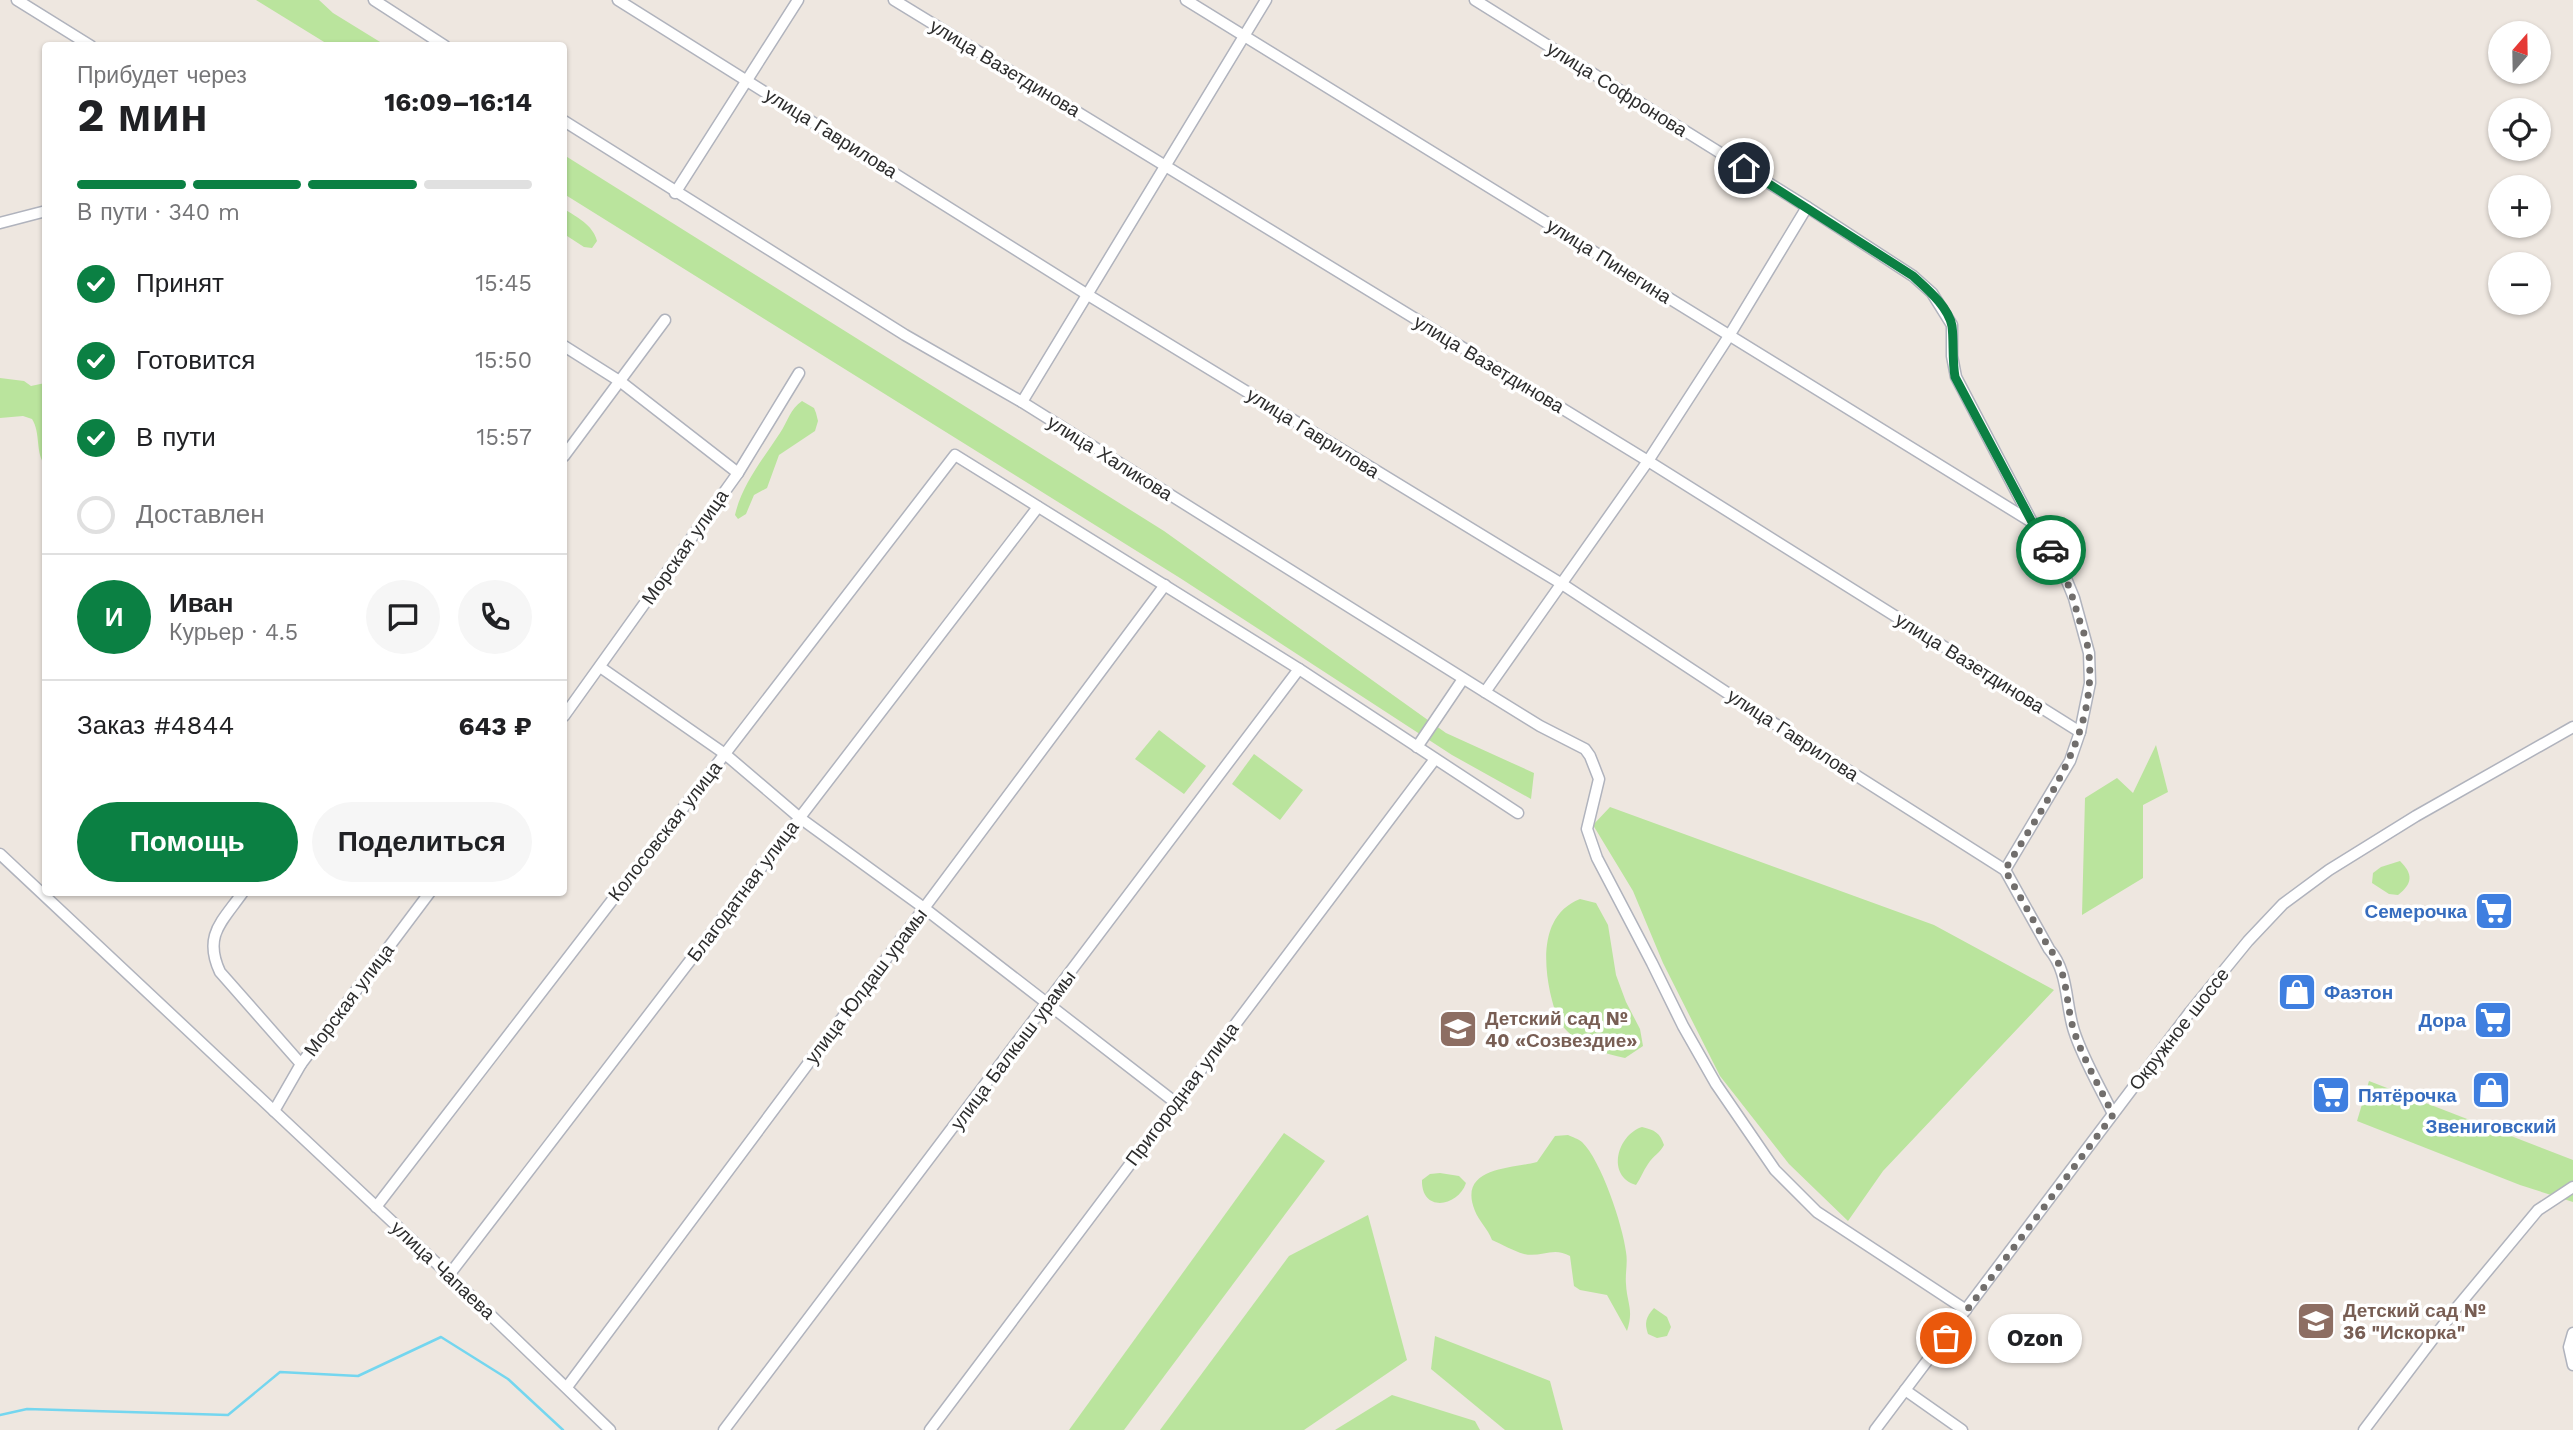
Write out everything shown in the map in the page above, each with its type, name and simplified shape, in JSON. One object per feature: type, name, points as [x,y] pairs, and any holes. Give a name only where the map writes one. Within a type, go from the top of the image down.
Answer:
[{"type":"street","points":[[17,0],[85,42]]},
{"type":"street","points":[[374,0],[439,42]]},
{"type":"street","name":"улица Гаврилова","points":[[618,0],[1088,295],[1562,584],[1750,708],[2005,870]]},
{"type":"street","points":[[676,193],[798,0]]},
{"type":"street","name":"улица Вазетдинова","points":[[894,0],[1648,461],[2080,733]]},
{"type":"street","name":"улица Пинегина","points":[[1186,0],[2032,522]]},
{"type":"street","points":[[1022,402],[1266,0]]},
{"type":"street","name":"улица Софронова","points":[[1475,0],[1913,276],[1932,293],[1946,312],[1952,325],[1955,377],[2032,522],[2060,564],[2074,598],[2089,653],[2090,683],[2080,733],[2070,761],[2005,870]]},
{"type":"street","name":"улица Халикова","points":[[567,123],[905,335],[1022,402],[1463,679],[1540,726],[1585,749],[1599,779],[1587,829],[1597,858],[1683,1026],[1716,1084],[1775,1170],[1817,1212],[1862,1239],[1966,1310]]},
{"type":"street","points":[[1485,692],[1648,461],[1729,336],[1807,207]]},
{"type":"street","points":[[0,223],[42,212]]},
{"type":"street","points":[[567,452],[665,320]]},
{"type":"street","points":[[567,347],[621,382],[738,473]]},
{"type":"street","name":"Морская улица","points":[[567,712],[738,473],[799,373]]},
{"type":"street","name":"Колосовская улица","points":[[376,1207],[955,455],[1038,507]]},
{"type":"street","points":[[1038,507],[1300,669],[1518,813]]},
{"type":"street","name":"Благодатная улица","points":[[449,1275],[1038,507]]},
{"type":"street","name":"улица Юлдаш урамы","points":[[567,1387],[1165,585]]},
{"type":"street","points":[[600,667],[725,754],[800,818],[924,908],[1175,1103]]},
{"type":"street","name":"улица Балкыш урамы","points":[[724,1430],[1300,669]]},
{"type":"street","points":[[1417,747],[1463,679]]},
{"type":"street","name":"Окружное шоссе","points":[[1875,1430],[2223,971],[2283,904],[2329,870],[2416,816],[2573,727]]},
{"type":"street","name":"Пригородная улица","points":[[930,1430],[1435,759]]},
{"type":"street","name":"улица Чапаева","points":[[0,854],[42,893]]},
{"type":"street","points":[[2005,870],[2057,958],[2063,973],[2075,1034],[2113,1115]]},
{"type":"street","name":"улица Чапаева","points":[[45,896],[449,1275],[610,1430]]},
{"type":"street","points":[[240,896],[222,920],[212,940],[212,954],[220,972],[301,1064]]},
{"type":"street","name":"Морская улица","points":[[274,1111],[301,1064],[427,896]]},
{"type":"street","points":[[2364,1430],[2454,1311],[2538,1210],[2573,1186]]},
{"type":"street","points":[[2573,1333],[2569,1347],[2573,1364]]},
{"type":"street","points":[[1905,1390],[1962,1430]]},
{"type":"green space","points":[[256,0],[319,0],[333,13],[380,42],[324,42]]},
{"type":"green space","points":[[567,157],[1164,531],[1446,733],[1534,773],[1531,799],[1452,755],[1180,578],[567,196]]},
{"type":"green space","points":[[567,211],[584,222],[595,235],[597,241],[592,248],[584,247],[567,236]]},
{"type":"green space","points":[[0,378],[24,381],[31,386],[42,384],[42,460],[32,419],[23,416],[0,418]]},
{"type":"green space","points":[[802,401],[814,408],[818,421],[815,431],[779,455],[767,488],[754,495],[746,514],[738,519],[735,515],[748,482],[792,411]]},
{"type":"green space","points":[[1159,730],[1206,766],[1184,794],[1135,759]]},
{"type":"green space","points":[[2156,745],[2168,792],[2143,805],[2143,878],[2082,915],[2085,798],[2117,778],[2133,793]]},
{"type":"green space","points":[[1254,754],[1303,790],[1280,820],[1232,784]]},
{"type":"green space","points":[[1610,807],[1934,925],[2054,990],[1883,1171],[1848,1221],[1789,1164],[1720,1076],[1663,963],[1633,891],[1593,825]]},
{"type":"green space","points":[[2400,861],[2409,874],[2409,882],[2398,895],[2389,894],[2372,883],[2373,873],[2381,867]]},
{"type":"green space","points":[[1580,899],[1596,903],[1608,925],[1616,975],[1640,1029],[1643,1046],[1625,1058],[1594,1049],[1573,1037],[1556,1013],[1546,965],[1548,938],[1558,915]]},
{"type":"green space","points":[[2369,1081],[2573,1160],[2573,1202],[2520,1185],[2357,1121]]},
{"type":"green space","points":[[1642,1127],[1656,1133],[1664,1145],[1648,1164],[1636,1185],[1621,1173],[1618,1156],[1626,1138]]},
{"type":"green space","points":[[1284,1133],[1325,1161],[1124,1430],[1069,1430]]},
{"type":"green space","points":[[1568,1135],[1581,1141],[1589,1151],[1616,1211],[1627,1256],[1626,1284],[1630,1312],[1627,1331],[1607,1295],[1580,1290],[1574,1286],[1570,1256],[1558,1252],[1524,1254],[1492,1240],[1475,1211],[1471,1197],[1473,1186],[1480,1178],[1501,1169],[1537,1162],[1555,1136]]},
{"type":"green space","points":[[1430,1174],[1459,1176],[1466,1183],[1456,1197],[1441,1203],[1427,1198],[1422,1180]]},
{"type":"green space","points":[[1368,1215],[1407,1360],[1304,1430],[1160,1430],[1289,1256]]},
{"type":"green space","points":[[1654,1308],[1667,1317],[1671,1327],[1667,1336],[1657,1338],[1648,1334],[1646,1320]]},
{"type":"green space","points":[[1435,1336],[1550,1381],[1563,1430],[1505,1430],[1431,1369]]},
{"type":"green space","points":[[1392,1395],[1475,1421],[1480,1430],[1335,1430]]},
{"type":"waterway","points":[[0,1415],[27,1409],[228,1415],[280,1372],[358,1376],[441,1337],[508,1379],[563,1430]]},
{"type":"way so far","points":[[1946,1338],[2113,1115],[2075,1034],[2063,973],[2057,958],[2005,870],[2070,761],[2080,733],[2090,683],[2089,653],[2074,598],[2051,550]]},
{"type":"place","name":"Семерочка","points":[[2494,911]]},
{"type":"place","name":"Фаэтон","points":[[2297,992]]},
{"type":"place","name":"Дора","points":[[2493,1020]]},
{"type":"place","name":"Детский сад № 40 «Созвездие»","points":[[1458,1029]]},
{"type":"place","name":"Звениговский","points":[[2491,1090]]},
{"type":"place","name":"Пятёрочка","points":[[2331,1095]]},
{"type":"place","name":"Детский сад № 36 \"Искорка\"","points":[[2316,1321]]},
{"type":"place","name":"Ozon","points":[[1946,1338]]},
{"type":"route","points":[[1744,168],[1913,276],[1932,293],[1952,325],[1955,377],[2032,522],[2051,550]]}]
